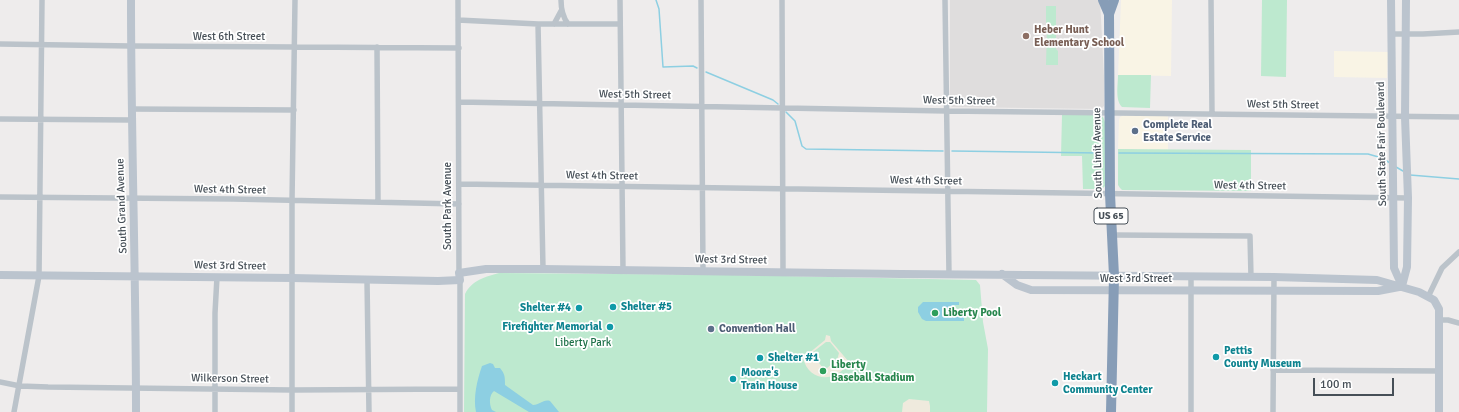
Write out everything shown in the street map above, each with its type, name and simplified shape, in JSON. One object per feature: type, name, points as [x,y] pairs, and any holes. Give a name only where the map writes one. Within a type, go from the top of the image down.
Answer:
[{"type":"highway","name":"South Limit Avenue","points":[[1102,0],[1108,14],[1110,194],[1114,276],[1111,412]]},
{"type":"highway","name":"South Limit Avenue","points":[[1108,14],[1114,0]]},
{"type":"street","points":[[14,412],[20,386],[39,276],[42,0]]},
{"type":"street","name":"South Grand Avenue","points":[[131,0],[131,120],[135,276],[136,412]]},
{"type":"street","points":[[292,412],[292,201],[295,0]]},
{"type":"street","name":"South Park Avenue","points":[[458,0],[460,412]]},
{"type":"street","points":[[561,0],[561,11],[568,24]]},
{"type":"street","points":[[620,0],[623,270]]},
{"type":"street","points":[[701,0],[703,271]]},
{"type":"street","points":[[782,0],[783,272]]},
{"type":"street","points":[[945,0],[949,274]]},
{"type":"street","points":[[1211,0],[1212,113]]},
{"type":"street","name":"South State Fair Boulevard","points":[[1392,0],[1391,34],[1394,268],[1402,286]]},
{"type":"street","points":[[1406,0],[1405,117],[1408,198],[1407,267],[1402,286],[1419,292],[1434,300],[1439,309],[1439,412]]},
{"type":"street","points":[[554,24],[561,11]]},
{"type":"street","points":[[458,20],[538,24],[620,24]]},
{"type":"street","points":[[538,24],[543,268]]},
{"type":"street","points":[[1391,34],[1459,32]]},
{"type":"street","name":"West 6th Street","points":[[0,44],[458,48]]},
{"type":"street","points":[[377,47],[378,202]]},
{"type":"street","name":"West 5th Street","points":[[459,102],[946,111],[1459,117]]},
{"type":"street","points":[[131,109],[294,110]]},
{"type":"street","points":[[0,119],[131,120]]},
{"type":"street","name":"West 4th Street","points":[[459,184],[1408,198]]},
{"type":"street","name":"West 4th Street","points":[[0,197],[459,204]]},
{"type":"street","points":[[1113,235],[1250,236],[1251,277]]},
{"type":"street","points":[[1428,297],[1442,268],[1459,252]]},
{"type":"street","name":"West 3rd Street","points":[[0,275],[292,278],[438,282],[486,269],[543,268],[1274,277],[1377,280],[1402,286]]},
{"type":"street","name":"West 3rd Street","points":[[1002,274],[1017,285],[1031,290],[1378,291],[1402,286]]},
{"type":"street","points":[[1191,276],[1191,412]]},
{"type":"street","points":[[215,412],[215,314],[217,277]]},
{"type":"street","points":[[1273,412],[1274,277]]},
{"type":"street","points":[[367,280],[369,412]]},
{"type":"street","points":[[1440,320],[1448,320],[1459,323]]},
{"type":"street","points":[[1273,370],[1440,371]]},
{"type":"street","name":"Wilkerson Street","points":[[0,382],[20,386],[136,388],[292,390],[460,389]]},
{"type":"shaded area","name":"Heber Hunt Elementary School","points":[[950,0],[1100,0],[1104,106],[1101,109],[952,107],[950,105]]},
{"type":"shaded area","points":[[1121,0],[1172,0],[1171,76],[1118,75]]},
{"type":"shaded area","points":[[1334,51],[1388,52],[1387,78],[1334,77]]},
{"type":"shaded area","points":[[1124,115],[1168,116],[1168,150],[1118,149],[1119,120],[1120,117]]},
{"type":"green space","points":[[1262,0],[1287,0],[1286,77],[1261,76]]},
{"type":"green space","points":[[1046,6],[1056,6],[1056,49],[1058,51],[1058,65],[1046,65]]},
{"type":"green space","points":[[1118,75],[1151,75],[1150,108],[1122,107],[1118,100]]},
{"type":"green space","points":[[1062,115],[1100,115],[1103,117],[1105,122],[1105,186],[1102,189],[1083,189],[1082,156],[1061,156]]},
{"type":"green space","points":[[1118,149],[1251,150],[1251,191],[1122,190],[1118,185]]},
{"type":"green space","name":"Liberty Park","points":[[499,273],[736,275],[976,280],[980,285],[983,322],[988,349],[987,412],[464,412],[465,294],[475,282]]},
{"type":"sand","points":[[826,335],[830,336],[831,341],[849,362],[838,374],[831,377],[817,376],[811,372],[806,366],[803,358],[825,340]],"holes":[[[826,342],[830,342],[839,353],[837,360],[827,368],[823,368],[815,358],[813,352]]]},
{"type":"sand","points":[[909,399],[929,401],[930,412],[902,412],[903,403]]},
{"type":"water","name":"Liberty Pool","points":[[923,302],[959,302],[959,305],[953,305],[953,313],[964,314],[964,321],[926,321],[922,319],[918,312],[918,307]]},
{"type":"water","points":[[490,363],[493,364],[495,368],[500,368],[502,370],[505,385],[533,405],[550,401],[559,412],[529,412],[494,391],[490,397],[490,402],[492,410],[496,412],[476,412],[475,395],[482,366]]},
{"type":"waterway","points":[[656,0],[659,9],[663,67],[693,66],[697,68]]},
{"type":"waterway","points":[[706,72],[773,100],[778,104]]},
{"type":"waterway","points":[[786,112],[795,121],[802,146],[806,149],[943,151]]},
{"type":"waterway","points":[[952,151],[1100,153]]},
{"type":"waterway","points":[[1119,153],[1368,154],[1382,158],[1390,163]]},
{"type":"waterway","points":[[1396,167],[1403,171]]},
{"type":"waterway","points":[[1410,175],[1459,179]]},
{"type":"place","name":"Heber Hunt Elementary School","points":[[1026,36]]},
{"type":"place","name":"Complete Real Estate Service","points":[[1135,131]]},
{"type":"place","name":"Shelter #5","points":[[613,307]]},
{"type":"place","name":"Shelter #4","points":[[579,308]]},
{"type":"place","name":"Liberty Pool","points":[[935,313]]},
{"type":"place","name":"Firefighter Memorial","points":[[610,327]]},
{"type":"place","name":"Convention Hall","points":[[711,329]]},
{"type":"place","name":"Pettis County Museum","points":[[1216,357]]},
{"type":"place","name":"Shelter #1","points":[[760,358]]},
{"type":"place","name":"Liberty Baseball Stadium","points":[[823,371]]},
{"type":"place","name":"Moore's Train House","points":[[733,379]]},
{"type":"place","name":"Heckart Community Center","points":[[1055,383]]}]
